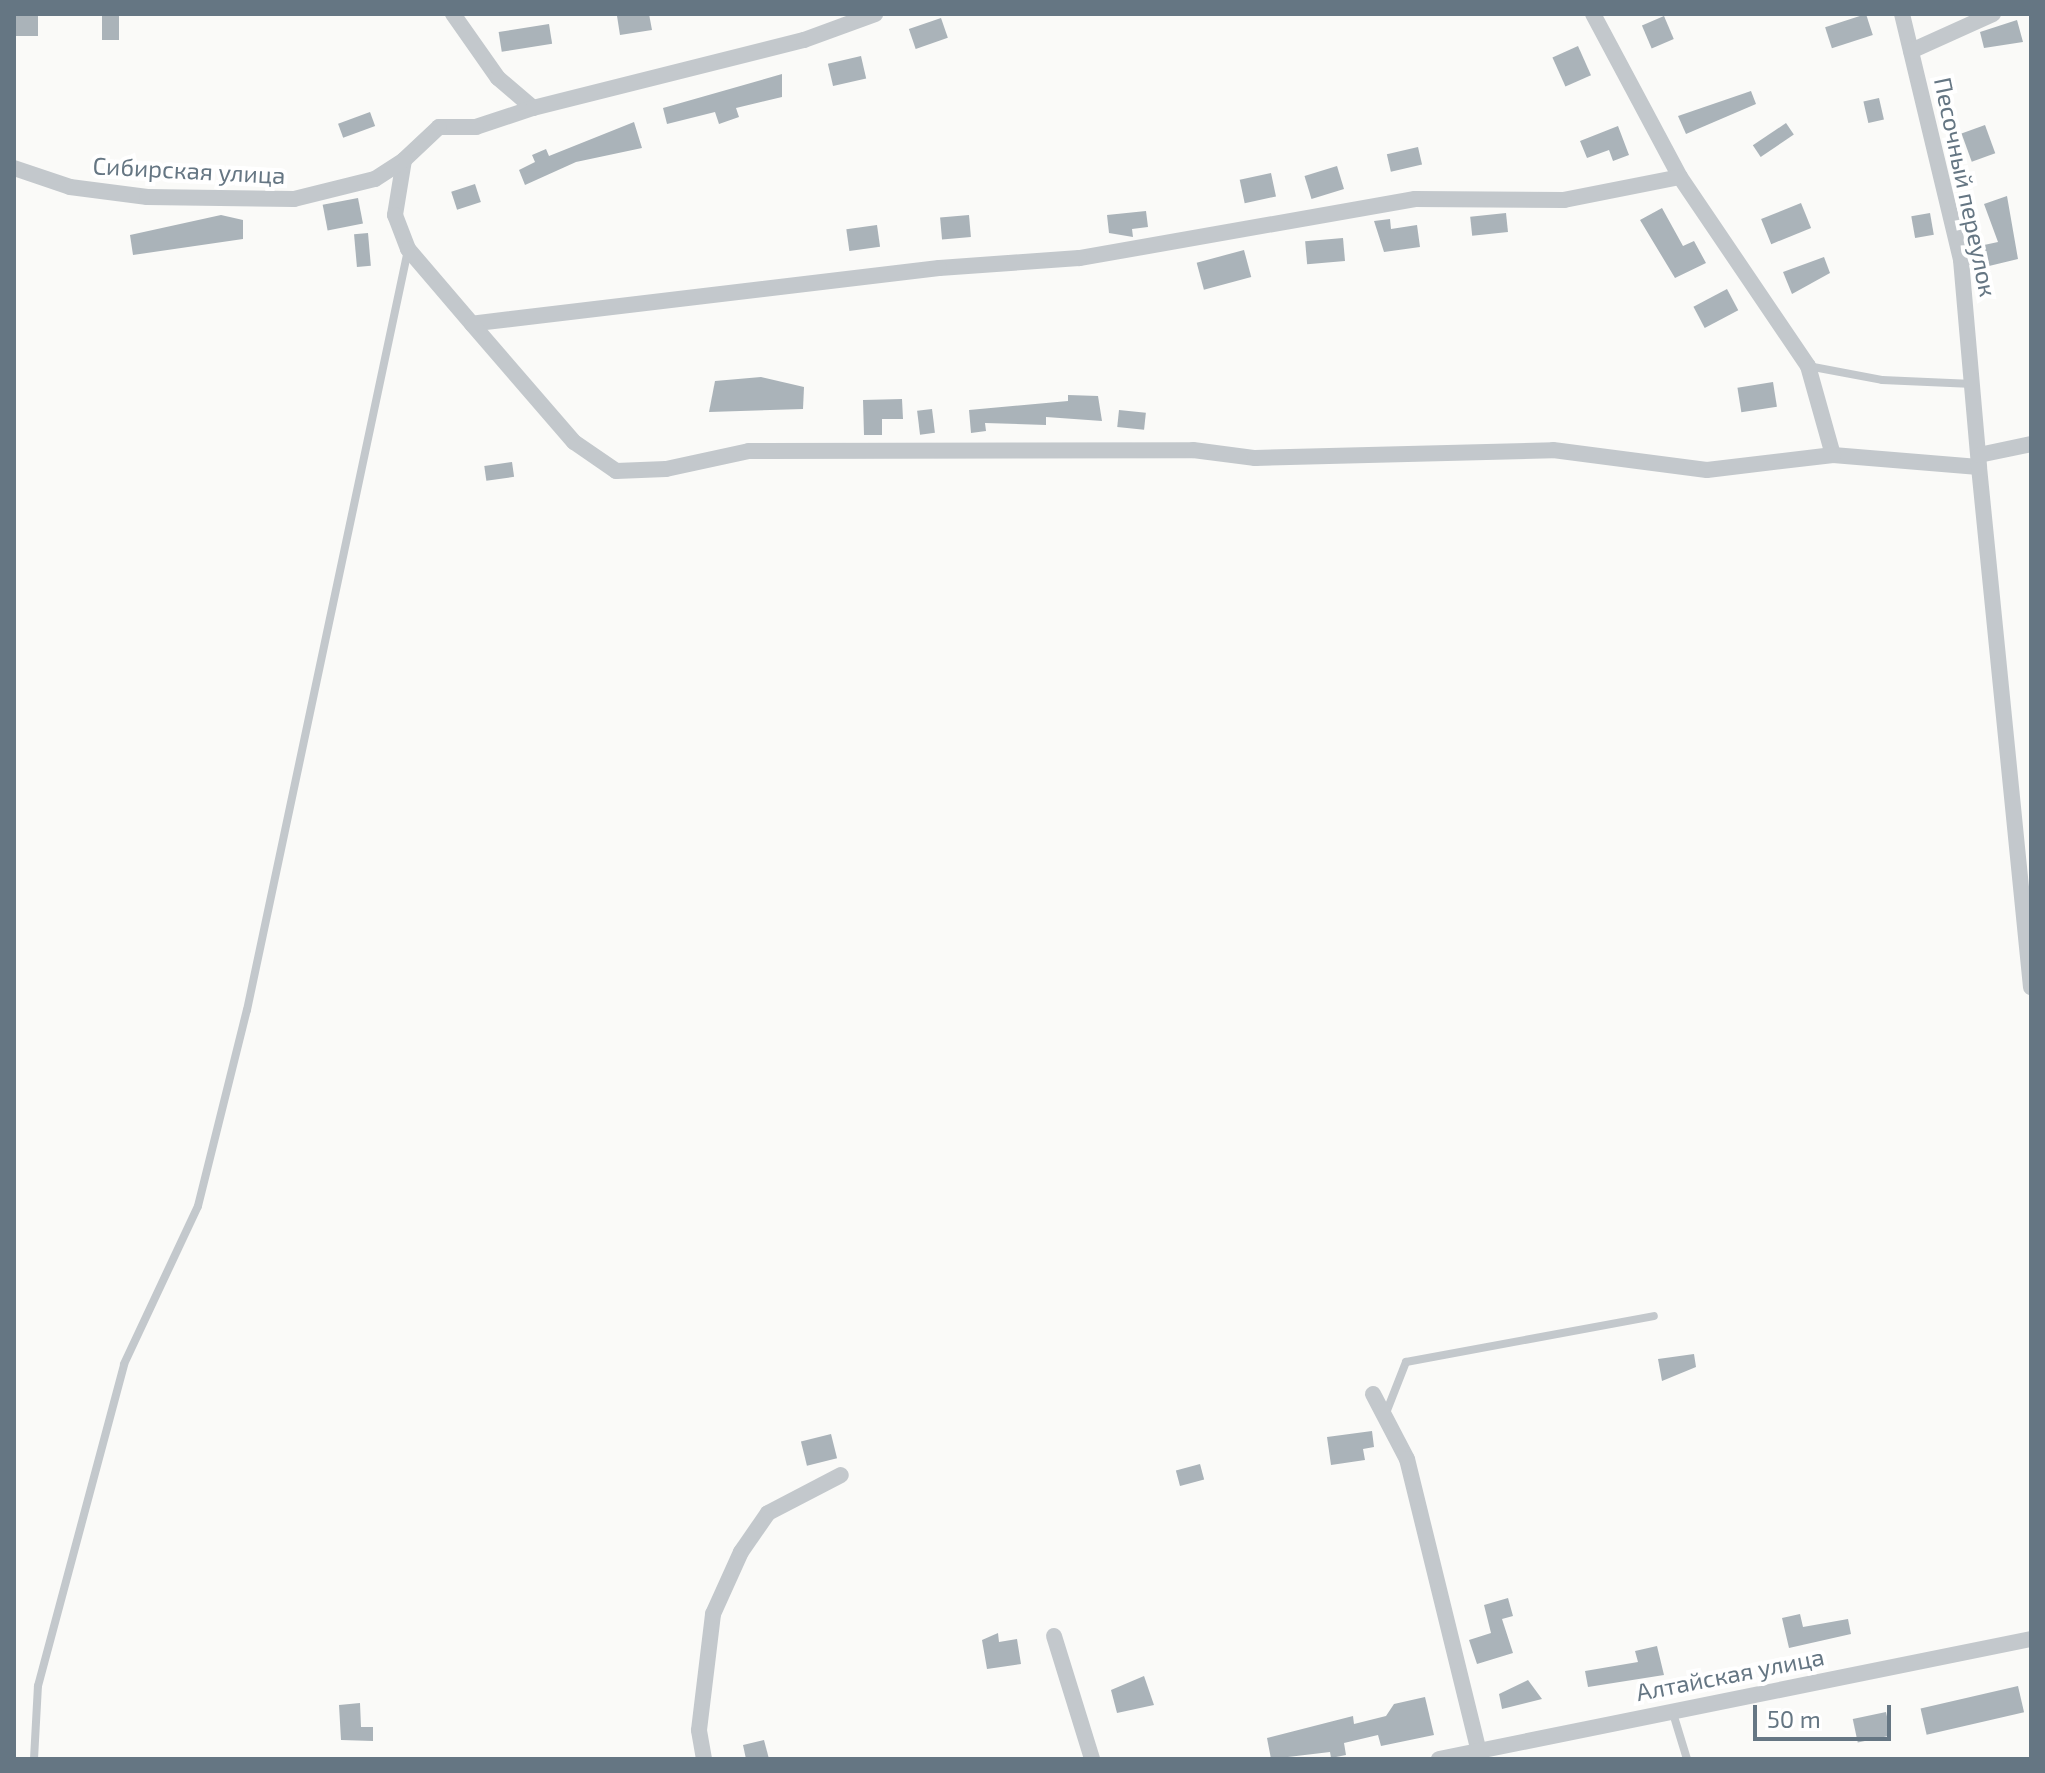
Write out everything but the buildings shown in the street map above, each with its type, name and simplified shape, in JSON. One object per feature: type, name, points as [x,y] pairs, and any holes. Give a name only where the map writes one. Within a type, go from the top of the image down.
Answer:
[{"type":"street","points":[[453,14],[498,78],[533,108]]},
{"type":"street","name":"Сибирская улица","points":[[14,168],[70,187],[147,197],[294,199],[375,179],[404,160],[439,127],[476,127],[533,108],[789,44],[875,14]]},
{"type":"street","points":[[1593,14],[1680,177],[1808,366],[1833,455]]},
{"type":"street","name":"Песочный переулок","points":[[1902,14],[1961,260],[2031,987]]},
{"type":"street","points":[[1911,51],[1993,14]]},
{"type":"street","points":[[404,160],[395,215],[408,249],[574,442],[616,471],[666,469],[749,451],[1193,450],[1255,458],[1553,450],[1707,470],[1833,455],[1979,461],[2031,444]]},
{"type":"street","points":[[472,324],[939,268],[1079,258],[1415,199],[1564,200],[1680,177]]},
{"type":"street","points":[[1373,1394],[1386,1413],[1407,1459],[1479,1754]]},
{"type":"street","points":[[704,1759],[699,1730],[713,1614],[741,1552],[768,1513],[841,1475]]},
{"type":"street","points":[[1054,1636],[1092,1759]]},
{"type":"street","name":"Алтайская улица","points":[[1439,1759],[1479,1754],[1672,1710],[2031,1639]]},
{"type":"lane","points":[[34,1759],[38,1686],[124,1364],[198,1206],[236,1055],[408,249]]},
{"type":"lane","points":[[1808,366],[1882,380],[1973,384]]},
{"type":"lane","points":[[1386,1413],[1406,1362],[1654,1316]]},
{"type":"lane","points":[[1672,1710],[1687,1759]]}]
